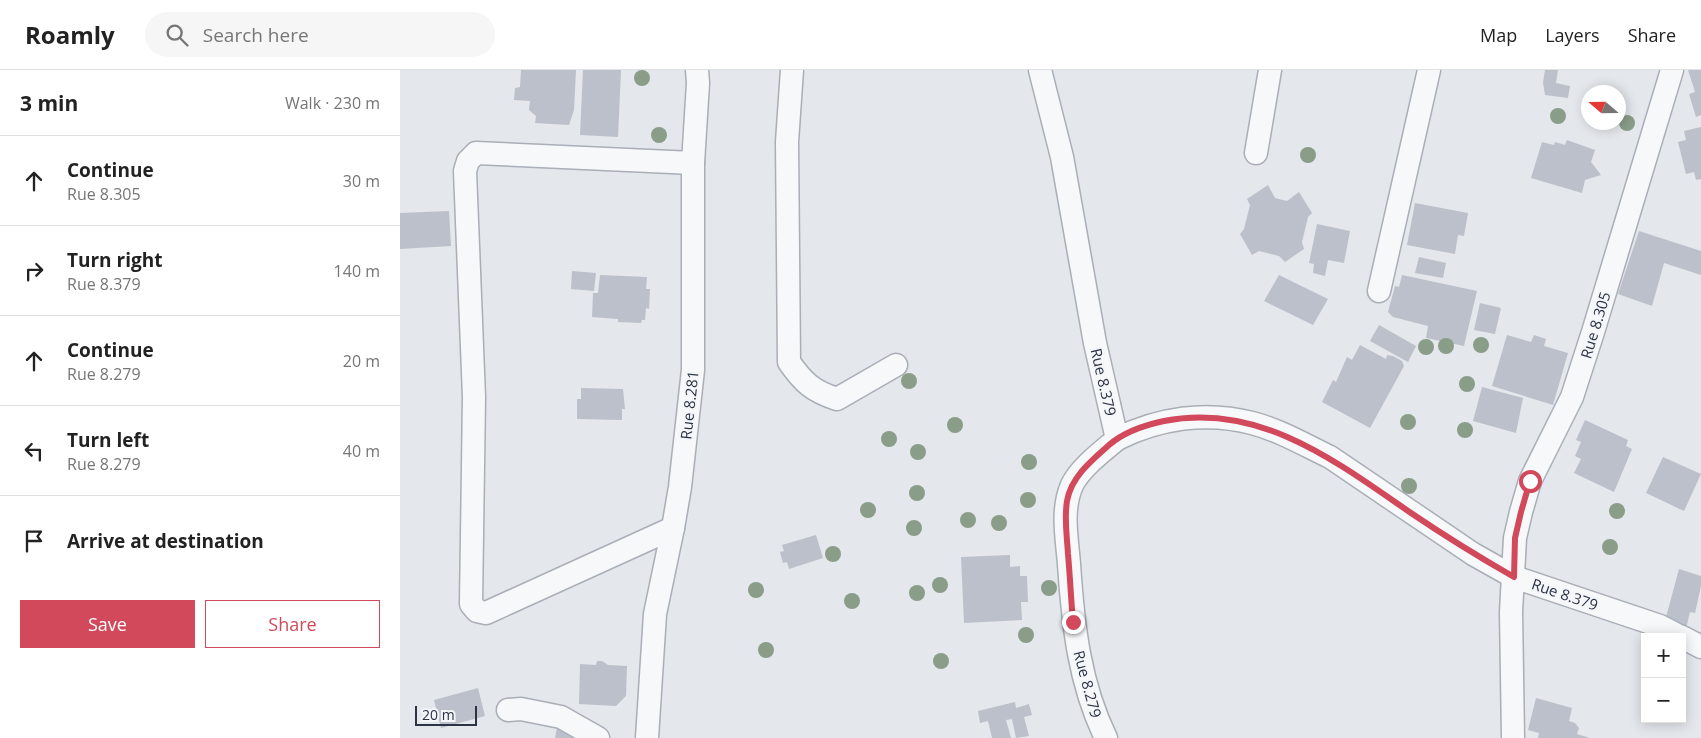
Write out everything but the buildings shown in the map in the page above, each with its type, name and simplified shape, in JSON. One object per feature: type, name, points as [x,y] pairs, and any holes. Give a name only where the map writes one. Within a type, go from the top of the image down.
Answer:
[{"type":"street","name":"Rue 8.281","points":[[647,738],[655,614],[680,487],[693,370],[693,163],[698,83],[697,70]]},
{"type":"street","points":[[792,70],[788,142],[789,362],[803,381],[820,393],[836,399],[896,365]]},
{"type":"street","name":"Rue 8.379","points":[[1040,70],[1062,157],[1095,343],[1117,439],[1155,423],[1182,418],[1218,418],[1252,423],[1298,441],[1330,458],[1473,554],[1514,577],[1660,626],[1674,633]]},
{"type":"street","points":[[1256,153],[1270,70]]},
{"type":"street","points":[[1379,292],[1429,70]]},
{"type":"street","name":"Rue 8.305","points":[[1513,738],[1511,646],[1515,538],[1521,512],[1530,481],[1572,397],[1594,332],[1672,70]]},
{"type":"street","points":[[673,528],[486,613],[478,611],[471,604],[474,397],[465,171],[468,161],[476,153],[693,163]]},
{"type":"street","name":"Rue 8.279","points":[[1106,738],[1084,681],[1075,630],[1065,520],[1067,500],[1073,483],[1090,462],[1117,439]]},
{"type":"street","name":"Rue 8.379","points":[[1686,639],[1701,647]]},
{"type":"street","points":[[508,710],[521,709],[561,716],[598,738]]},
{"type":"route","points":[[1073,622],[1065,520],[1067,500],[1073,483],[1090,462],[1117,439],[1155,423],[1182,418],[1218,418],[1252,423],[1292,438],[1330,458],[1473,554],[1514,577],[1515,538],[1530,481]]}]
